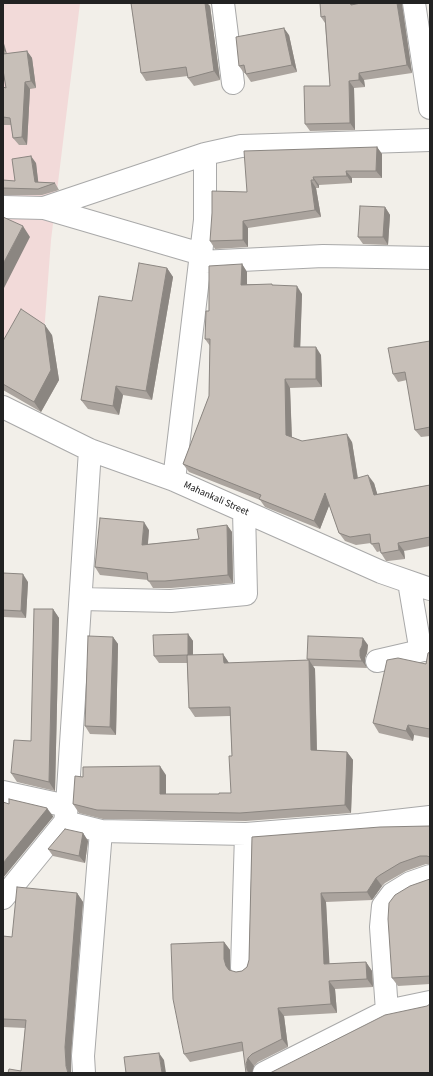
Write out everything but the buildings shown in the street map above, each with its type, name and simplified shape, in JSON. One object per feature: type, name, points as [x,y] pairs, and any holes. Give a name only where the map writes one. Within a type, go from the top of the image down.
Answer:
[{"type":"street","points":[[223,3],[233,83]]},
{"type":"street","points":[[414,3],[430,108]]},
{"type":"street","points":[[44,208],[205,154],[241,146],[430,140]]},
{"type":"street","points":[[174,480],[205,220],[205,154]]},
{"type":"street","points":[[3,207],[44,208],[201,258],[323,256],[430,258]]},
{"type":"street","name":"Mahankali Street","points":[[3,407],[90,450],[174,480],[381,572],[430,589]]},
{"type":"street","points":[[3,898],[66,814],[90,450]]},
{"type":"street","points":[[81,599],[171,601],[246,594],[244,511]]},
{"type":"street","points":[[409,582],[419,642],[428,650]]},
{"type":"street","points":[[377,661],[428,650]]},
{"type":"street","points":[[3,792],[66,814],[101,831],[246,834],[360,825],[430,817]]},
{"type":"street","points":[[84,1073],[101,831]]},
{"type":"street","points":[[242,968],[246,834]]},
{"type":"street","points":[[387,1011],[381,927],[382,906],[392,894],[410,883],[430,876]]},
{"type":"street","points":[[264,1073],[387,1011],[430,1002]]},
{"type":"shaded area","points":[[3,3],[80,3],[51,240],[39,400],[3,382]]}]
